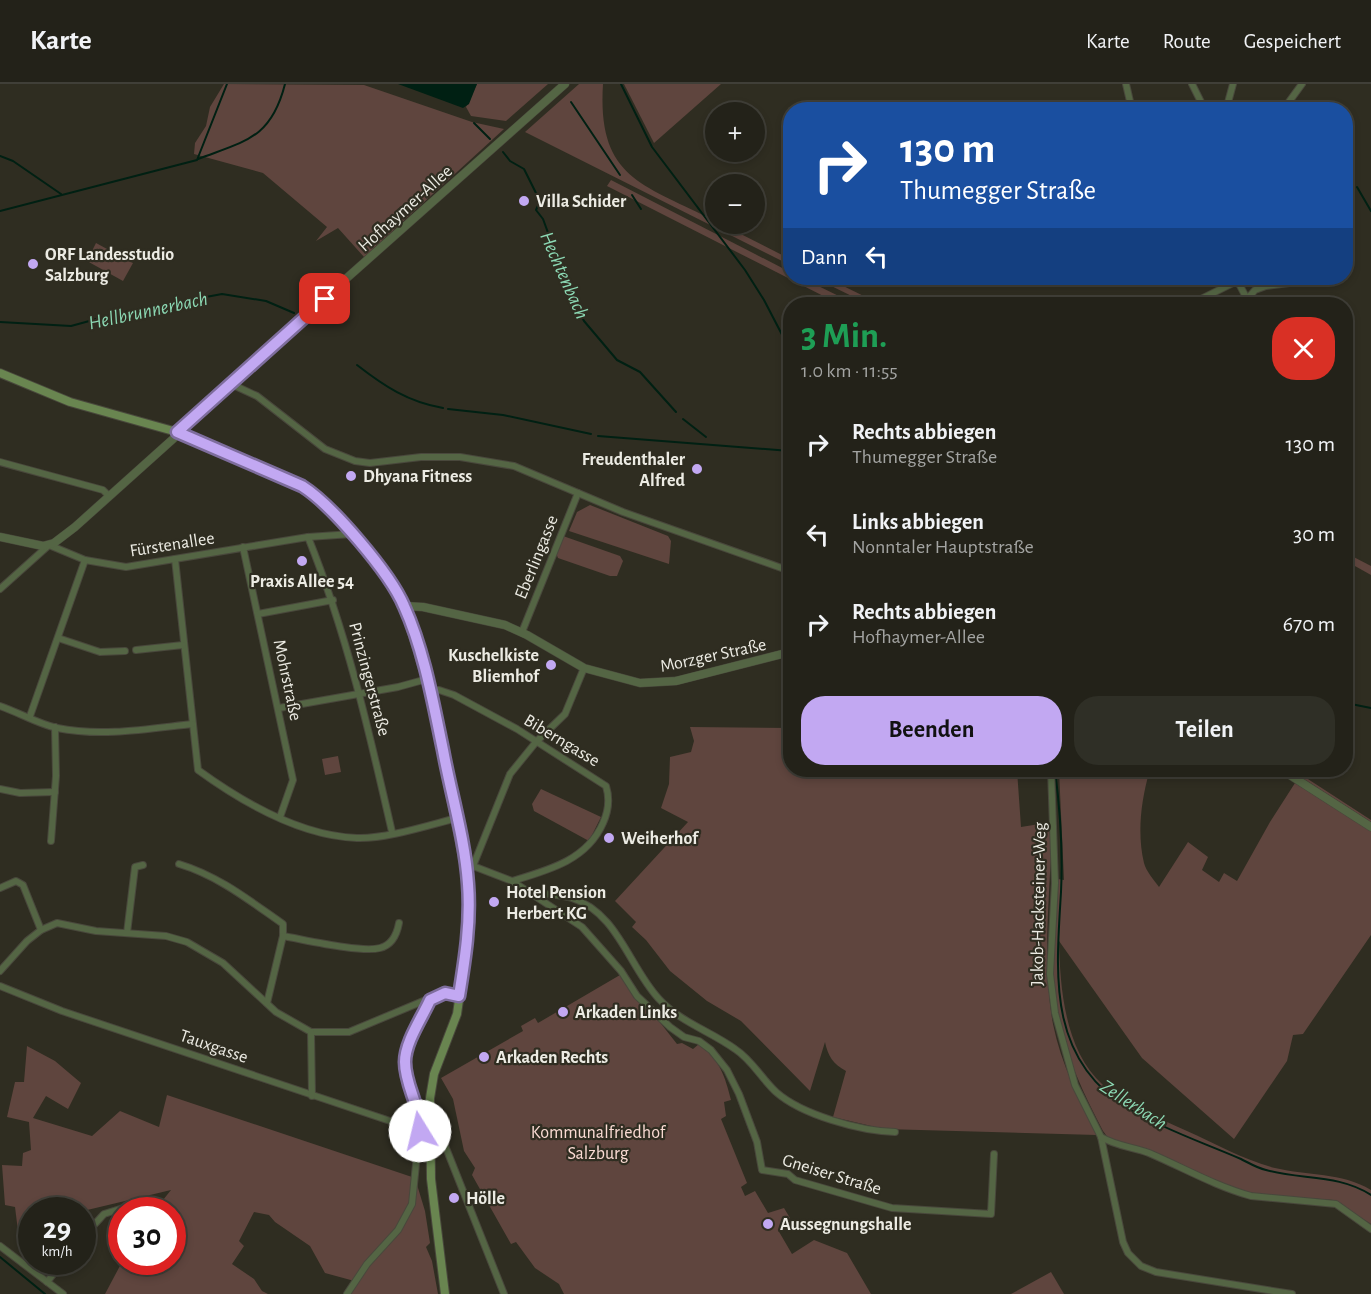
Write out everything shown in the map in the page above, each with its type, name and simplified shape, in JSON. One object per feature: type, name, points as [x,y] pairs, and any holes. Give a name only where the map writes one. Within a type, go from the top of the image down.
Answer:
[{"type":"main road","points":[[0,373],[70,402],[177,432],[302,486],[336,514],[386,577],[404,606],[427,679],[457,818],[470,866],[469,921],[457,1014],[434,1074],[430,1098],[431,1179],[446,1294]]},
{"type":"street","name":"Hofhaymer-Allee","points":[[49,545],[71,530],[229,383],[565,84]]},
{"type":"street","points":[[1126,84],[1130,102]]},
{"type":"street","points":[[1192,84],[1201,102]]},
{"type":"street","points":[[1228,102],[1233,84]]},
{"type":"street","points":[[1289,102],[1302,84]]},
{"type":"street","points":[[1204,297],[1226,285]]},
{"type":"street","points":[[1249,297],[1255,290],[1274,285]]},
{"type":"street","points":[[229,383],[257,396],[325,449],[355,461],[370,463],[421,457],[485,460],[514,466],[578,493],[783,568]]},
{"type":"street","points":[[0,462],[103,490],[109,496]]},
{"type":"street","name":"Eberlingasse","points":[[522,632],[578,493]]},
{"type":"street","name":"Fürstenallee","points":[[0,537],[34,546],[49,545],[85,560],[126,567],[308,537],[352,534]]},
{"type":"street","name":"Prinzingerstraße","points":[[308,537],[333,600],[361,693],[392,832]]},
{"type":"street","points":[[0,589],[49,545]]},
{"type":"street","name":"Mohrstraße","points":[[243,547],[293,780],[280,817]]},
{"type":"street","points":[[175,559],[198,770],[236,795],[280,817],[305,828],[340,836],[358,838],[457,818]]},
{"type":"street","points":[[30,716],[85,560]]},
{"type":"street","points":[[258,614],[333,600]]},
{"type":"street","name":"Morzger Straße","points":[[404,606],[489,621],[522,632],[584,668],[636,682],[664,683],[750,664],[783,654]]},
{"type":"street","points":[[58,638],[100,652],[125,651]]},
{"type":"street","points":[[136,650],[183,645]]},
{"type":"street","points":[[470,866],[510,774],[536,742],[565,714],[584,668]]},
{"type":"street","points":[[279,708],[427,679]]},
{"type":"street","name":"Biberngasse","points":[[430,692],[439,690],[454,694],[600,780],[609,795],[609,804],[602,826],[580,854],[562,865],[512,881]]},
{"type":"street","points":[[0,706],[30,716],[55,728],[115,733],[192,724]]},
{"type":"street","points":[[51,841],[55,792],[55,728]]},
{"type":"street","name":"Jakob-Hacksteiner-Weg","points":[[1051,777],[1055,837],[1050,958],[1052,997],[1064,1053],[1075,1085],[1101,1137],[1123,1242],[1128,1253],[1141,1266],[1156,1272],[1292,1294]]},
{"type":"street","points":[[1293,777],[1371,827]]},
{"type":"street","points":[[0,789],[20,793],[55,792]]},
{"type":"street","points":[[179,864],[204,872],[283,924],[283,936],[267,1003]]},
{"type":"street","points":[[127,933],[135,867],[143,865]]},
{"type":"street","name":"Gneiser Straße","points":[[470,866],[512,881],[588,933],[621,971],[637,996],[670,1027],[684,1037],[702,1043],[719,1060],[727,1070],[749,1118],[762,1170],[788,1174],[795,1180],[892,1208],[991,1214],[994,1154]]},
{"type":"street","points":[[0,888],[16,881],[23,885],[41,930]]},
{"type":"street","name":"Gneiser Straße","points":[[532,893],[574,899],[598,915],[623,940],[627,956],[642,981],[662,1002],[692,1026],[734,1048],[746,1057],[776,1092],[817,1116],[882,1132],[895,1132]]},
{"type":"street","points":[[0,971],[27,941],[41,930],[57,923],[166,936],[196,946],[223,963],[287,1020],[311,1032],[349,1032],[445,993],[459,996]]},
{"type":"street","points":[[283,936],[369,950],[388,945],[397,933],[399,924]]},
{"type":"street","name":"Tauxgasse","points":[[0,986],[53,1008],[420,1131]]},
{"type":"street","points":[[347,1294],[367,1264],[398,1230],[409,1213],[417,1183],[420,1131],[418,1110],[406,1073],[405,1058],[430,1000]]},
{"type":"street","points":[[311,1032],[312,1096]]},
{"type":"street","points":[[1101,1137],[1149,1153],[1198,1178],[1238,1192],[1336,1204],[1371,1229]]},
{"type":"street","points":[[444,1143],[504,1294]]},
{"type":"street","points":[[96,1223],[108,1213]]},
{"type":"street","points":[[0,1246],[63,1294]]},
{"type":"street","points":[[47,1282],[53,1275]]},
{"type":"green space","points":[[224,84],[364,85],[472,122],[504,129],[364,257],[338,228],[316,241],[327,227],[263,173],[194,154],[195,143],[206,126],[210,107]]},
{"type":"green space","points":[[477,84],[548,84],[506,121],[471,116],[466,107]]},
{"type":"green space","points":[[579,84],[603,84],[603,116],[608,140],[617,159],[630,174],[646,186],[705,216],[705,222],[525,132]]},
{"type":"green space","points":[[624,84],[721,84],[654,143]]},
{"type":"green space","points":[[611,180],[705,228],[705,234],[716,234],[783,268],[783,276],[607,186]]},
{"type":"green space","points":[[728,234],[741,234],[783,255],[783,261]]},
{"type":"green space","points":[[96,243],[133,263],[123,281],[87,261]]},
{"type":"green space","points":[[802,285],[816,285],[841,297],[825,297]]},
{"type":"green space","points":[[829,285],[841,285],[866,297],[854,297]]},
{"type":"green space","points":[[590,505],[668,536],[671,541],[669,564],[569,531],[577,512]]},
{"type":"green space","points":[[563,536],[620,556],[623,561],[617,576],[610,576],[558,558],[556,553]]},
{"type":"green space","points":[[1353,557],[1371,566],[1371,575],[1353,565]]},
{"type":"green space","points":[[690,727],[783,728],[783,777],[1017,777],[1021,827],[1052,822],[1047,949],[1049,999],[1056,1039],[1077,1095],[1097,1135],[884,1129],[833,1117],[846,1071],[832,1059],[825,1042],[810,1091],[741,1021],[707,1001],[670,971],[646,940],[632,927],[636,922],[615,901],[688,822],[661,808],[669,784],[670,757],[691,752],[694,741]]},
{"type":"green space","points":[[338,756],[341,772],[325,775],[322,759]]},
{"type":"green space","points":[[1059,777],[1148,777],[1140,829],[1142,852],[1148,872],[1159,887],[1188,842],[1208,857],[1202,870],[1219,882],[1224,873],[1237,881],[1295,783],[1371,831],[1371,935],[1303,1034],[1293,1035],[1287,1061],[1234,1139],[1142,1058],[1059,941],[1063,999],[1067,1018],[1080,1055],[1103,1085],[1144,1111],[1252,1161],[1287,1171],[1336,1177],[1360,1184],[1371,1190],[1371,1224],[1333,1200],[1246,1193],[1109,1139],[1086,1097],[1071,1062],[1056,1008],[1052,975],[1053,948],[1058,879],[1064,880]]},
{"type":"green space","points":[[1301,777],[1305,777],[1371,822]]},
{"type":"green space","points":[[541,789],[601,817],[589,841],[534,811],[532,804]]},
{"type":"green space","name":"Kommunalfriedhof Salzburg","points":[[620,975],[634,998],[651,1011],[677,1044],[682,1043],[693,1049],[699,1044],[712,1056],[721,1069],[731,1100],[724,1102],[726,1116],[721,1119],[747,1183],[741,1187],[745,1196],[755,1191],[768,1213],[784,1208],[790,1218],[778,1230],[792,1254],[814,1240],[847,1253],[871,1294],[564,1294],[559,1284],[535,1268],[516,1242],[511,1244],[472,1175],[475,1168],[464,1151],[453,1099],[441,1078],[523,1031],[521,1026],[535,1018],[538,1023]]},
{"type":"green space","points":[[27,1046],[55,1061],[81,1083],[68,1109],[46,1096],[33,1118],[92,1136],[120,1111],[159,1127],[167,1095],[415,1178],[425,1211],[430,1243],[426,1247],[432,1261],[438,1294],[351,1294],[358,1282],[325,1273],[310,1246],[275,1222],[269,1215],[254,1212],[239,1241],[244,1246],[232,1264],[254,1279],[262,1291],[268,1294],[105,1294],[115,1275],[186,1275],[186,1197],[165,1197],[171,1190],[142,1197],[108,1197],[108,1205],[96,1208],[96,1197],[18,1197],[18,1231],[15,1207],[5,1205],[2,1165],[22,1166],[23,1153],[31,1150],[29,1122],[7,1117],[15,1082],[24,1082]]},
{"type":"green space","points":[[1051,1272],[1064,1294],[1011,1294]]},
{"type":"shaded area","points":[[398,84],[477,84],[469,104],[463,108]]},
{"type":"waterway","name":"Hechtenbach","points":[[0,211],[197,160],[227,84]]},
{"type":"waterway","name":"Hechtenbach","points":[[198,159],[242,142],[264,127],[279,102],[285,84]]},
{"type":"waterway","points":[[621,84],[652,147],[745,270],[783,337]]},
{"type":"waterway","name":"Hechtenbach","points":[[571,102],[620,175]]},
{"type":"waterway","name":"Hechtenbach","points":[[474,123],[490,139]]},
{"type":"waterway","name":"Hechtenbach","points":[[503,152],[510,161],[524,169],[540,201],[536,210],[543,219],[573,301],[584,321],[617,360],[640,372],[676,412]]},
{"type":"waterway","name":"Hechtenbach","points":[[0,156],[13,161],[61,194]]},
{"type":"waterway","points":[[1357,187],[1371,211]]},
{"type":"waterway","name":"Hechtenbach","points":[[632,195],[641,209]]},
{"type":"waterway","name":"Hellbrunnerbach","points":[[0,322],[71,326],[115,314],[222,294],[266,301],[294,313]]},
{"type":"waterway","name":"Hellbrunnerbach","points":[[357,365],[397,392],[419,402],[443,408]]},
{"type":"waterway","name":"Hellbrunnerbach","points":[[448,409],[503,415],[591,434]]},
{"type":"waterway","name":"Hechtenbach","points":[[683,419],[706,437]]},
{"type":"waterway","name":"Hellbrunnerbach","points":[[598,436],[783,450]]},
{"type":"waterway","name":"Hellbrunnerbach","points":[[1353,704],[1371,708]]},
{"type":"waterway","name":"Zellerbach","points":[[1056,777],[1062,862],[1059,984],[1062,1013],[1070,1040],[1083,1066],[1102,1089],[1129,1109],[1170,1129],[1263,1169],[1333,1180],[1359,1188],[1371,1195]]},
{"type":"waterway","points":[[0,1257],[45,1294]]},
{"type":"place","name":"Villa Schider","points":[[524,201]]},
{"type":"place","name":"ORF Landesstudio Salzburg","points":[[33,264]]},
{"type":"place","name":"Freudenthaler Alfred","points":[[697,469]]},
{"type":"place","name":"Dhyana Fitness","points":[[351,476]]},
{"type":"place","name":"Praxis Allee 54","points":[[302,561]]},
{"type":"place","name":"Kuschelkiste Bliemhof","points":[[551,665]]},
{"type":"place","name":"Weiherhof","points":[[609,838]]},
{"type":"place","name":"Hotel Pension Herbert KG","points":[[494,902]]},
{"type":"place","name":"Arkaden Links","points":[[563,1012]]},
{"type":"place","name":"Arkaden Rechts","points":[[484,1057]]},
{"type":"place","name":"Hölle","points":[[454,1198]]},
{"type":"place","name":"Aussegnungshalle","points":[[768,1224]]},
{"type":"route","points":[[325,299],[195,413],[177,432],[302,486],[317,496],[336,514],[386,577],[404,606],[429,686],[457,818],[469,889],[468,937],[459,996],[445,993],[430,1000],[406,1052],[406,1073],[418,1110],[420,1131]]}]
